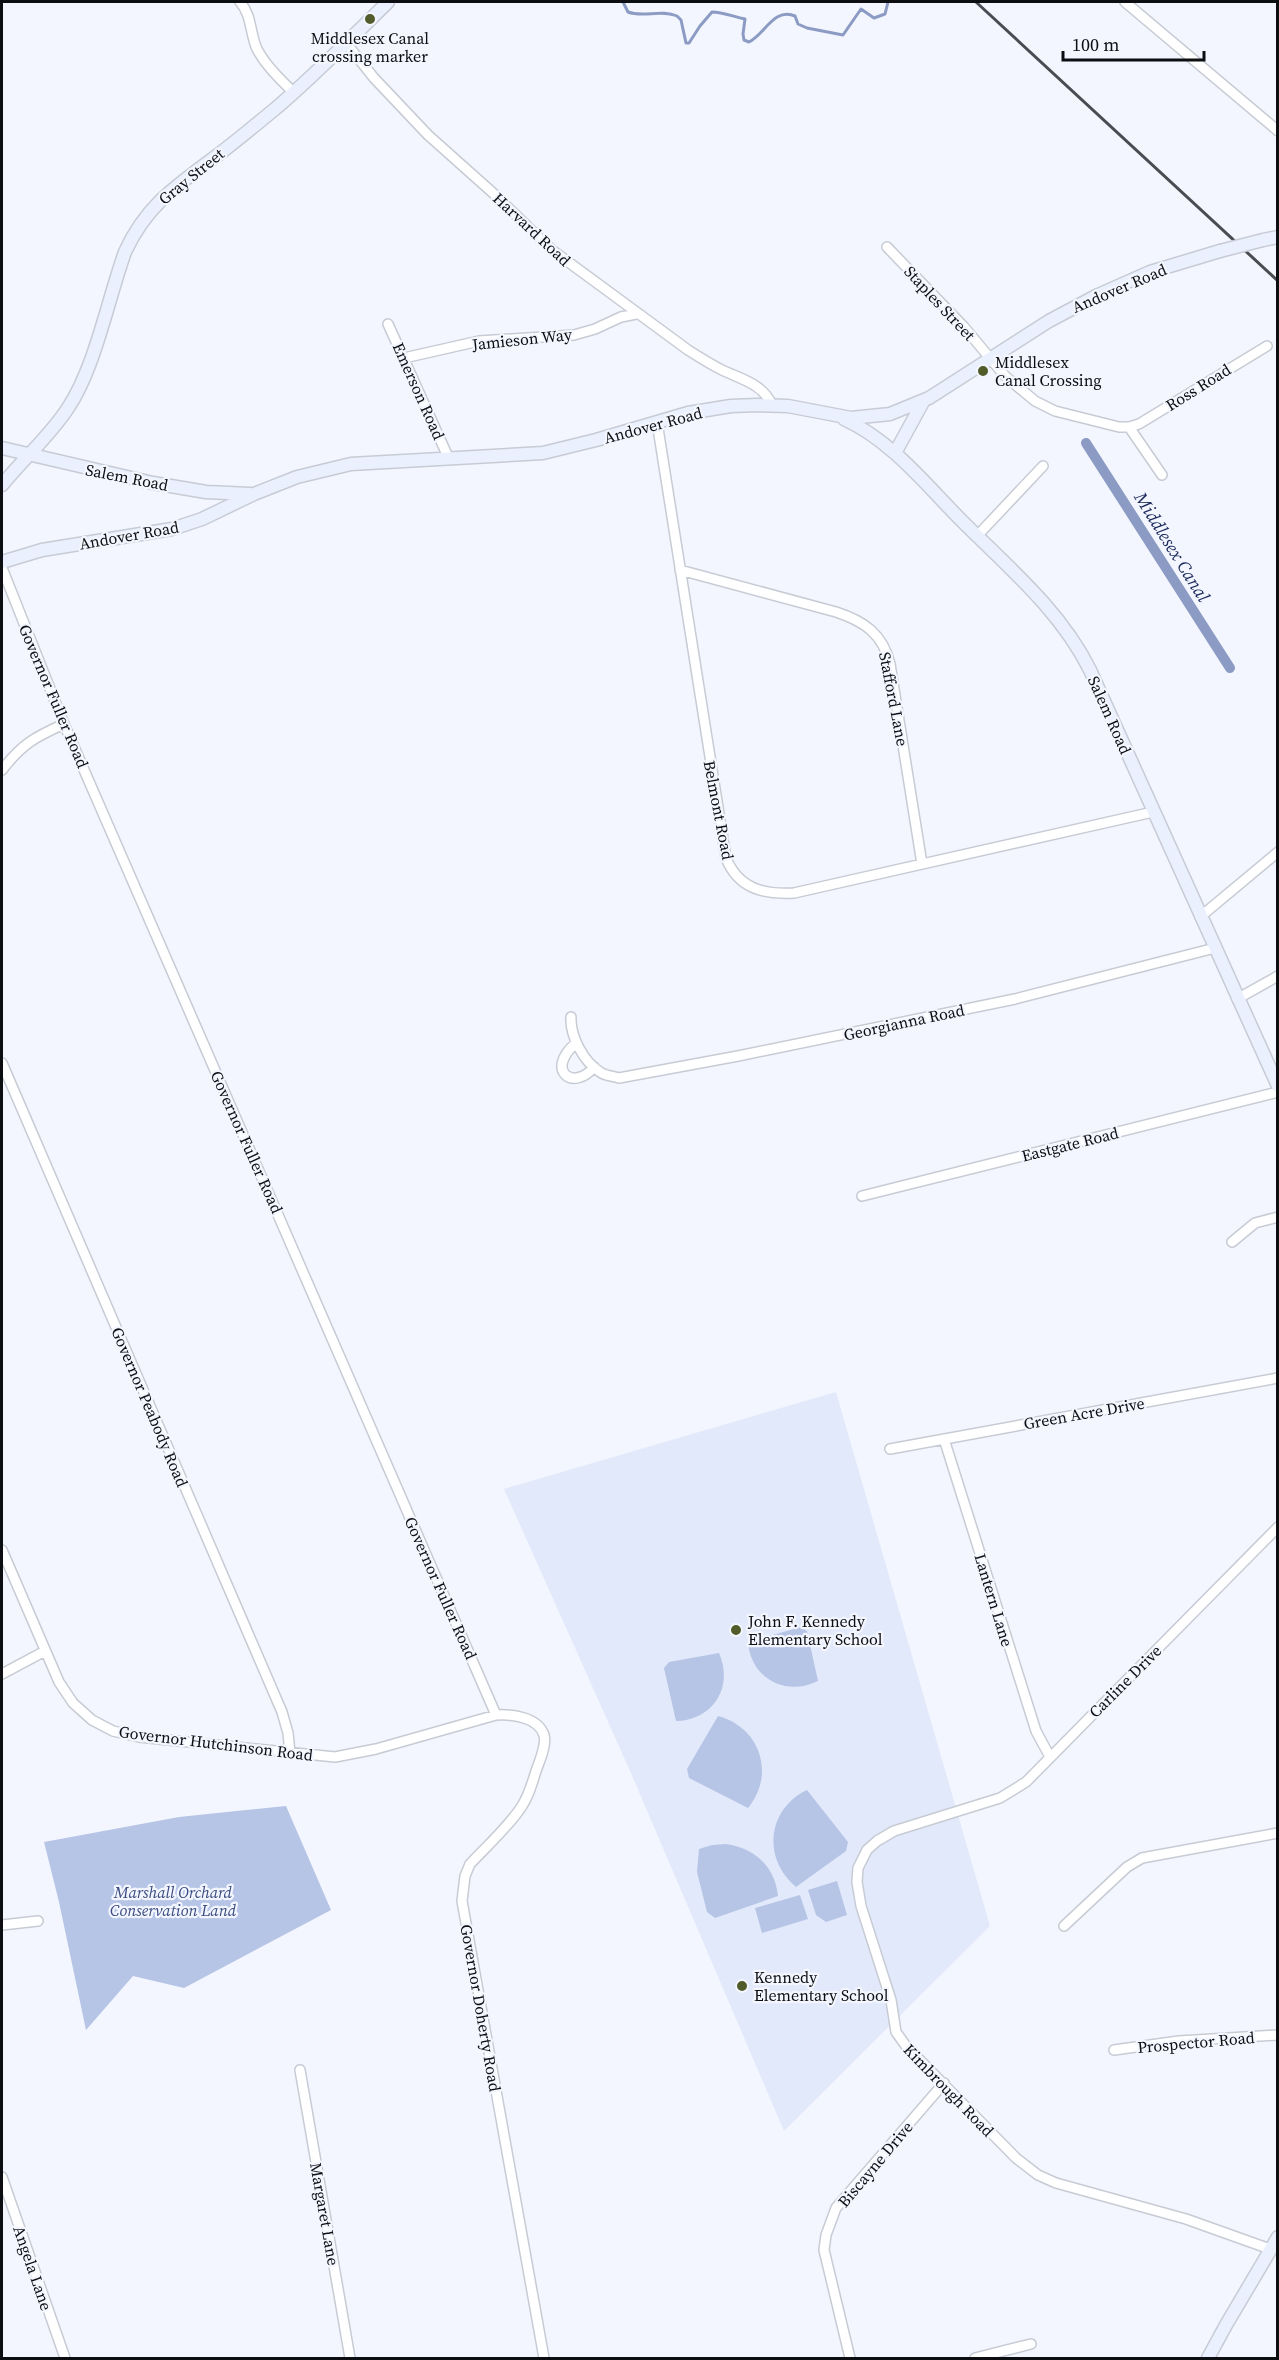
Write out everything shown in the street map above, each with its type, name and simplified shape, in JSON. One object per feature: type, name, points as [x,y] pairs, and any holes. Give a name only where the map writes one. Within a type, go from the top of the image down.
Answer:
[{"type":"main road","name":"Gray Street","points":[[2,486],[19,463],[38,447],[75,395],[88,365],[125,252],[141,222],[171,189],[221,152],[293,92],[388,2]]},
{"type":"main road","name":"Andover Road","points":[[2,562],[59,547],[156,533],[188,524],[297,477],[351,465],[543,453],[703,410],[745,405],[808,409],[841,417],[881,416],[924,400],[1065,311],[1115,286],[1176,264],[1278,237]]},
{"type":"main road","points":[[895,453],[924,400]]},
{"type":"main road","name":"Salem Road","points":[[841,417],[865,429],[895,453],[1053,612],[1075,642],[1090,670],[1278,1086]]},
{"type":"main road","name":"Salem Road","points":[[2,448],[123,477],[206,492],[254,494]]},
{"type":"main road","points":[[206,492],[216,512]]},
{"type":"main road","points":[[1208,2358],[1278,2237]]},
{"type":"street","points":[[240,2],[249,19],[256,47],[266,64],[293,92]]},
{"type":"street","points":[[1125,2],[1278,131]]},
{"type":"street","name":"Harvard Road","points":[[346,43],[374,78],[428,135],[486,186],[543,242],[636,314],[700,358],[760,388],[772,405]]},
{"type":"street","name":"Staples Street","points":[[887,247],[963,327],[1005,376],[1035,401],[1048,408],[1119,427],[1129,427]]},
{"type":"street","name":"Jamieson Way","points":[[404,358],[479,341],[574,335],[595,329],[621,317],[636,314]]},
{"type":"street","name":"Emerson Road","points":[[388,324],[449,459]]},
{"type":"street","name":"Ross Road","points":[[1129,427],[1139,424],[1267,346]]},
{"type":"street","name":"Belmont Road","points":[[657,422],[724,848],[726,858],[734,873],[747,885],[763,893],[782,894],[808,891],[1153,812]]},
{"type":"street","points":[[1129,427],[1162,475]]},
{"type":"street","points":[[977,536],[1043,466]]},
{"type":"street","name":"Governor Fuller Road","points":[[2,568],[64,724],[496,1715]]},
{"type":"street","name":"Stafford Lane","points":[[680,570],[836,612],[857,620],[878,636],[885,646],[890,664],[922,864]]},
{"type":"street","points":[[2,770],[33,738],[64,724]]},
{"type":"street","points":[[1200,916],[1278,852]]},
{"type":"street","name":"Georgianna Road","points":[[594,1067],[600,1072],[619,1078],[738,1056],[1015,999],[1215,948]]},
{"type":"street","points":[[1237,999],[1278,976]]},
{"type":"street","points":[[571,1017],[572,1033],[576,1043],[594,1067],[588,1075],[581,1078],[573,1078],[565,1074],[561,1067],[562,1059],[576,1043]]},
{"type":"street","name":"Governor Peabody Road","points":[[2,1063],[282,1712],[288,1733],[290,1753]]},
{"type":"street","name":"Eastgate Road","points":[[862,1196],[1278,1092]]},
{"type":"street","points":[[1232,1242],[1255,1223],[1278,1216]]},
{"type":"street","name":"Green Acre Drive","points":[[890,1449],[1278,1378]]},
{"type":"street","name":"Lantern Lane","points":[[944,1439],[1036,1731],[1050,1758]]},
{"type":"street","name":"Carline Drive","points":[[957,1810],[1008,1794],[1026,1782],[1278,1527]]},
{"type":"street","name":"Governor Hutchinson Road","points":[[2,1550],[59,1682],[73,1703],[92,1720],[113,1731],[139,1737],[335,1757],[349,1756],[496,1715]]},
{"type":"street","points":[[2,1674],[45,1651]]},
{"type":"street","name":"Governor Doherty Road","points":[[496,1715],[514,1714],[528,1720],[539,1728],[544,1735],[544,1742],[524,1803],[470,1864],[465,1876],[462,1900],[544,2358]]},
{"type":"street","name":"Kimbrough Road","points":[[957,1810],[894,1831],[877,1840],[864,1854],[857,1877],[861,1906],[891,2000],[897,2034],[1016,2158],[1038,2175],[1056,2183],[1176,2216],[1270,2248]]},
{"type":"street","points":[[1064,1926],[1127,1867],[1142,1858],[1278,1833]]},
{"type":"street","points":[[2,1925],[38,1921]]},
{"type":"street","name":"Prospector Road","points":[[1114,2050],[1179,2041],[1278,2035]]},
{"type":"street","name":"Margaret Lane","points":[[300,2070],[350,2358]]},
{"type":"street","name":"Biscayne Drive","points":[[850,2358],[824,2250],[830,2220],[844,2198],[944,2083]]},
{"type":"street","name":"Angela Lane","points":[[2,2177],[65,2358]]},
{"type":"street","points":[[975,2358],[1031,2344]]},
{"type":"shaded area","name":"John F. Kennedy Elementary School","points":[[836,1392],[990,1926],[784,2131],[630,1771],[504,1489]]},
{"type":"green space","points":[[801,1627],[807,1631],[818,1681],[794,1687],[772,1681],[756,1666],[748,1642]]},
{"type":"green space","points":[[719,1653],[724,1678],[717,1699],[700,1715],[676,1721],[664,1668],[669,1662]]},
{"type":"green space","points":[[718,1716],[744,1730],[759,1753],[762,1767],[761,1781],[748,1808],[689,1778],[687,1769]]},
{"type":"green space","points":[[807,1790],[848,1842],[846,1851],[796,1887],[785,1876],[778,1863],[774,1849],[774,1835],[777,1822],[784,1809],[794,1798]]},
{"type":"green space","name":"Marshall Orchard Conservation Land","points":[[286,1806],[331,1910],[184,1988],[133,1976],[86,2030],[44,1842],[179,1817]]},
{"type":"green space","points":[[726,1844],[746,1850],[762,1861],[773,1876],[778,1896],[715,1918],[707,1912],[697,1872],[699,1849]]},
{"type":"green space","points":[[837,1881],[847,1915],[826,1922],[816,1915],[808,1890]]},
{"type":"green space","points":[[800,1895],[808,1919],[762,1933],[755,1908]]},
{"type":"waterway","points":[[623,2],[628,12],[634,14],[665,13],[677,16],[681,20],[686,43],[689,43],[712,12],[745,19],[744,40],[749,42],[775,18],[788,14],[795,16],[798,24],[807,28],[843,35],[861,9],[874,18],[885,14],[888,2]]},
{"type":"waterway","name":"Middlesex Canal","points":[[1086,443],[1230,668]]},
{"type":"railway","points":[[976,2],[1278,281]]},
{"type":"place","name":"Middlesex Canal crossing marker","points":[[370,19]]},
{"type":"place","name":"Middlesex Canal Crossing","points":[[983,371]]},
{"type":"place","name":"John F. Kennedy Elementary School","points":[[736,1630]]},
{"type":"place","name":"Kennedy Elementary School","points":[[742,1986]]}]
